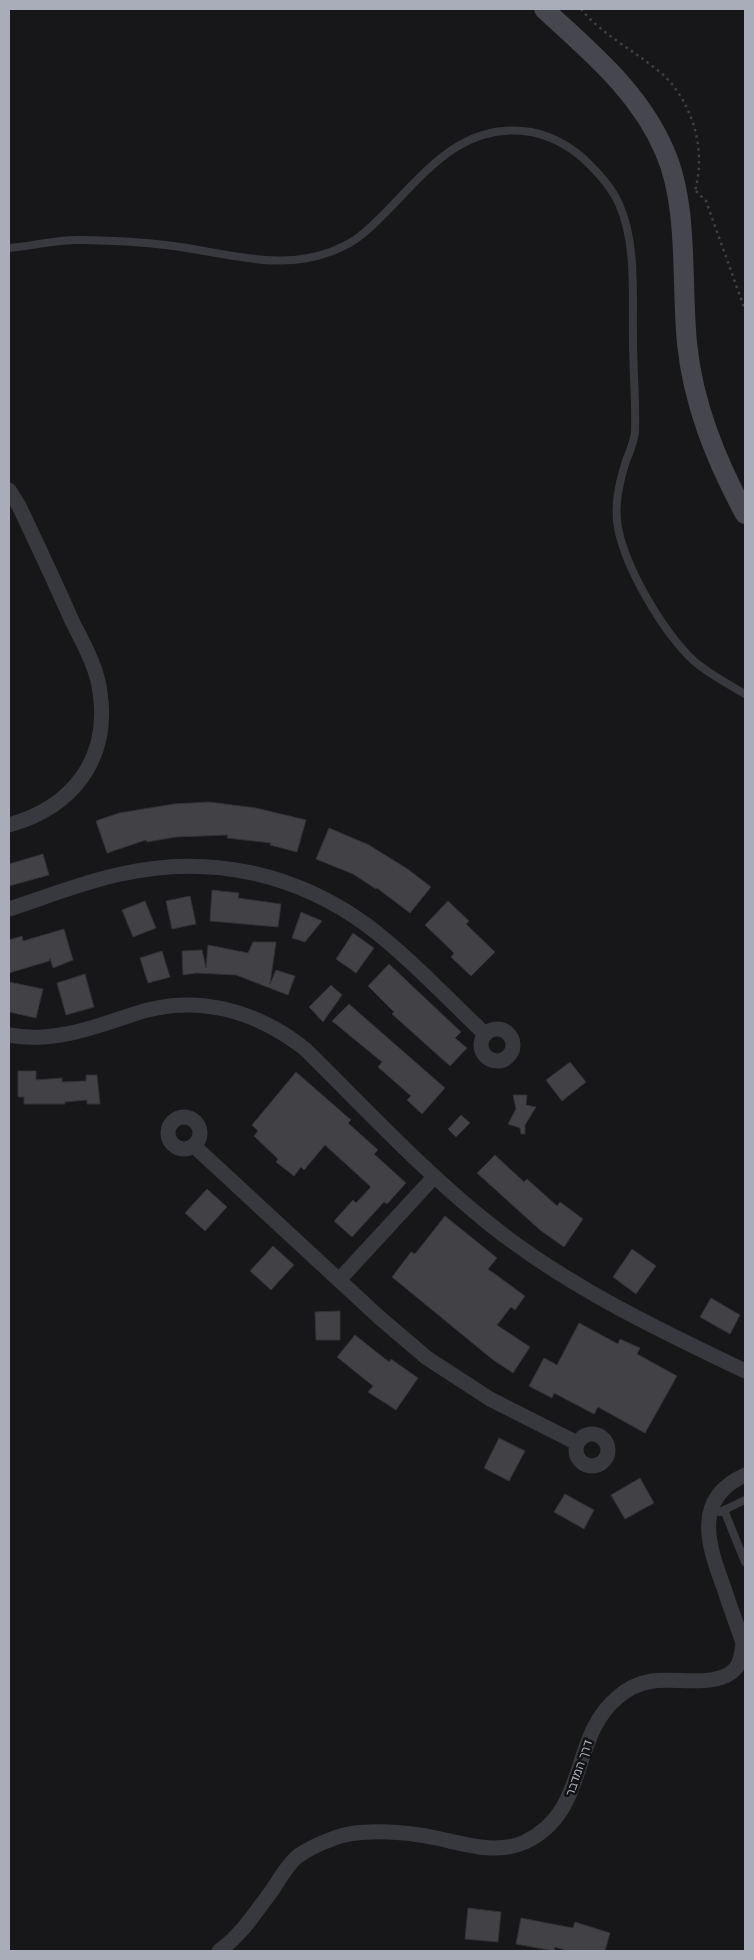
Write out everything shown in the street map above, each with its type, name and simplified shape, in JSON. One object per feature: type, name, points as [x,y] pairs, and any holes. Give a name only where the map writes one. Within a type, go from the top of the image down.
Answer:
[{"type":"street","points":[[544,9],[614,76],[638,102],[686,190],[691,376],[711,442],[727,480],[745,514]]},
{"type":"street","points":[[9,490],[20,506],[91,660],[100,690],[102,718],[98,745],[88,769],[73,789],[54,806],[31,819],[9,825]]},
{"type":"street","points":[[9,909],[84,884],[156,868],[190,865],[254,872],[314,893],[362,922],[395,949],[485,1034]]},
{"type":"street","points":[[9,1036],[34,1038],[74,1034],[136,1013],[177,1006],[196,1005],[235,1011],[272,1026],[305,1049],[434,1177],[493,1227],[567,1278],[646,1323],[745,1370]]},
{"type":"street","points":[[194,1146],[404,1339],[449,1374],[510,1411],[577,1443]]},
{"type":"street","points":[[339,1280],[434,1177]]},
{"type":"street","name":"דרך המדבר","points":[[219,1951],[232,1941],[248,1924],[298,1857],[334,1838],[358,1832],[397,1833],[467,1845],[506,1848],[526,1842],[546,1826],[564,1807],[574,1787],[592,1729],[606,1708],[619,1696],[634,1687],[652,1681],[721,1678],[736,1669],[743,1643],[712,1556],[707,1531],[717,1512],[716,1497],[736,1479],[745,1475]]},
{"type":"lane","points":[[9,248],[60,240],[79,240],[185,247],[240,259],[273,262],[310,257],[344,247],[368,231],[429,167],[456,145],[484,135],[510,131],[533,133],[555,140],[579,153],[599,174],[619,204],[626,229],[631,259],[634,432],[616,503],[618,527],[625,553],[636,580],[665,624],[692,659],[711,674],[745,694]]},
{"type":"lane","points":[[745,1500],[717,1512],[745,1562]]},
{"type":"path","points":[[581,9],[614,39],[672,83],[693,121],[700,150],[686,190],[706,201],[745,310]]},
{"type":"building","points":[[209,802],[256,808],[306,820],[297,852],[270,845],[271,843],[227,838],[228,835],[176,837],[147,842],[146,840],[107,853],[96,821],[119,813],[174,804]]},
{"type":"building","points":[[329,828],[369,845],[409,870],[431,887],[410,913],[377,888],[353,874],[316,859]]},
{"type":"building","points":[[43,854],[49,875],[9,886],[9,864]]},
{"type":"building","points":[[212,890],[239,893],[238,898],[281,904],[278,927],[210,921]]},
{"type":"building","points":[[190,896],[196,924],[172,929],[166,901]]},
{"type":"building","points":[[145,901],[156,928],[133,937],[122,910]]},
{"type":"building","points":[[448,901],[469,921],[466,924],[495,952],[471,976],[451,957],[454,953],[425,925]]},
{"type":"building","points":[[301,912],[322,921],[305,942],[292,938]]},
{"type":"building","points":[[64,929],[73,960],[53,968],[50,958],[49,961],[9,973],[9,940],[22,936],[23,941]]},
{"type":"building","points":[[353,933],[374,948],[356,973],[336,959]]},
{"type":"building","points":[[253,942],[276,942],[270,984],[276,970],[295,976],[288,995],[236,975],[196,973],[183,975],[182,951],[202,950],[206,968],[208,945],[248,953]]},
{"type":"building","points":[[162,951],[170,977],[148,983],[140,958]]},
{"type":"building","points":[[389,964],[461,1032],[455,1038],[467,1048],[450,1066],[392,1014],[394,1012],[368,986]]},
{"type":"building","points":[[85,974],[94,1007],[66,1015],[57,983]]},
{"type":"building","points":[[9,982],[43,989],[36,1018],[9,1012]]},
{"type":"building","points":[[331,985],[342,995],[323,1022],[309,1007]]},
{"type":"building","points":[[349,1004],[445,1088],[422,1114],[407,1100],[411,1096],[378,1067],[382,1062],[332,1021]]},
{"type":"building","points":[[570,1062],[586,1082],[562,1101],[546,1080]]},
{"type":"building","points":[[18,1071],[36,1071],[36,1080],[62,1078],[62,1082],[86,1081],[86,1075],[97,1075],[100,1104],[87,1104],[87,1100],[65,1102],[65,1104],[24,1104],[24,1097],[18,1097]]},
{"type":"building","points":[[296,1072],[351,1120],[348,1123],[378,1150],[374,1154],[406,1183],[387,1204],[384,1202],[352,1237],[334,1221],[353,1200],[356,1203],[371,1187],[325,1145],[304,1170],[301,1167],[294,1176],[276,1162],[278,1159],[254,1136],[258,1131],[252,1125]]},
{"type":"building","points":[[513,1095],[527,1095],[526,1105],[536,1107],[525,1125],[525,1134],[521,1134],[520,1128],[508,1124],[516,1109]]},
{"type":"building","points":[[461,1115],[470,1123],[456,1137],[448,1129]]},
{"type":"building","points":[[495,1155],[524,1182],[527,1179],[557,1206],[560,1202],[583,1219],[564,1247],[540,1230],[477,1173]]},
{"type":"building","points":[[207,1189],[227,1207],[205,1231],[185,1213]]},
{"type":"building","points":[[445,1216],[497,1258],[488,1269],[525,1296],[515,1310],[511,1307],[497,1325],[530,1347],[513,1373],[492,1359],[392,1277],[411,1252],[415,1254]]},
{"type":"building","points":[[273,1246],[294,1265],[271,1290],[250,1271]]},
{"type":"building","points":[[632,1249],[656,1266],[636,1294],[613,1277]]},
{"type":"building","points":[[711,1298],[740,1315],[730,1334],[700,1317]]},
{"type":"building","points":[[340,1311],[340,1340],[316,1340],[315,1312]]},
{"type":"building","points":[[579,1323],[618,1344],[620,1339],[640,1348],[637,1354],[677,1376],[645,1433],[598,1407],[594,1414],[554,1393],[552,1398],[529,1386],[544,1358],[557,1365]]},
{"type":"building","points":[[355,1335],[389,1362],[391,1359],[418,1378],[396,1410],[368,1392],[373,1386],[337,1357]]},
{"type":"building","points":[[499,1438],[525,1451],[509,1481],[484,1468]]},
{"type":"building","points":[[640,1478],[654,1503],[625,1519],[611,1495]]},
{"type":"building","points":[[565,1494],[594,1510],[584,1529],[554,1512]]},
{"type":"building","points":[[468,1908],[501,1912],[498,1942],[465,1939]]},
{"type":"building","points":[[521,1918],[573,1928],[575,1922],[610,1933],[605,1951],[568,1951],[555,1947],[554,1951],[516,1944]]}]
